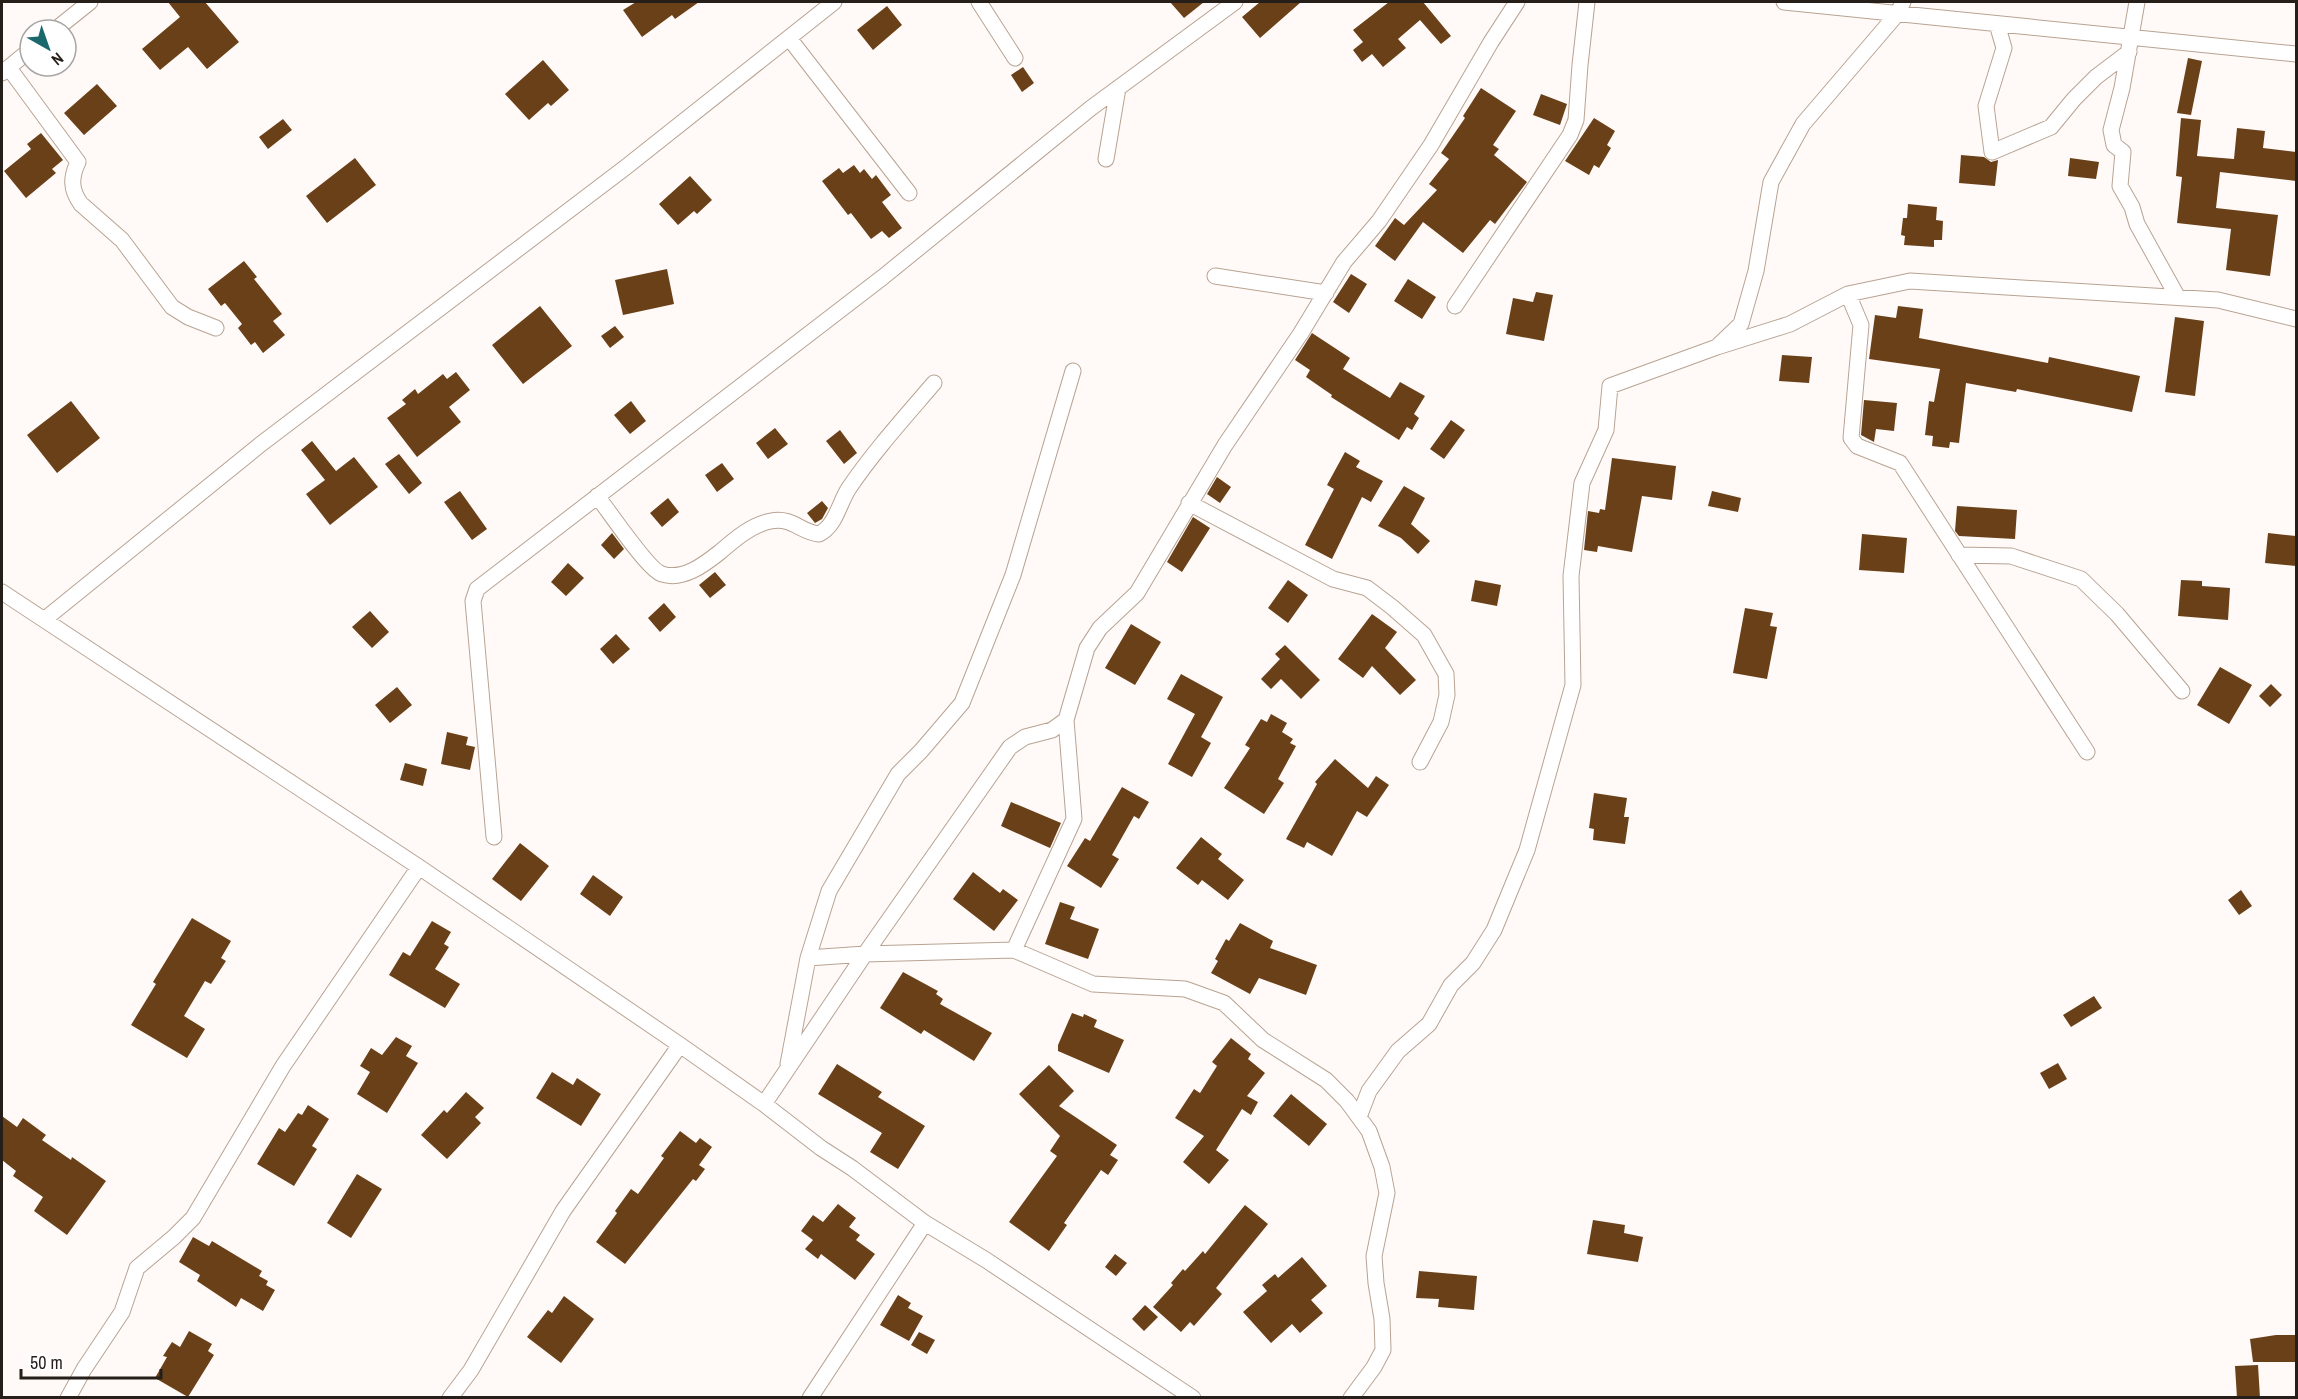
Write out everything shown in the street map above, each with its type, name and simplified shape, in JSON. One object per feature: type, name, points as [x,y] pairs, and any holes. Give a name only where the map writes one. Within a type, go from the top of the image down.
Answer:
[{"type":"street","points":[[70,18],[90,2]]},
{"type":"street","points":[[45,619],[261,444],[599,189],[834,2]]},
{"type":"street","points":[[979,2],[1015,58]]},
{"type":"street","points":[[494,837],[473,601],[477,589],[883,277],[1118,88],[1235,2]]},
{"type":"street","points":[[1014,950],[1074,819],[1065,720],[1087,648],[1100,628],[1137,593],[1189,503],[1344,262],[1379,221],[1431,145],[1517,2]]},
{"type":"street","points":[[1455,306],[1570,135],[1576,120],[1587,2]]},
{"type":"street","points":[[1784,2],[1900,8],[2130,45],[2296,54]]},
{"type":"street","points":[[2137,2],[2122,88],[2111,130],[2114,146],[2123,152],[2120,186],[2132,207],[2137,224],[2177,296]]},
{"type":"street","points":[[1717,347],[1741,324],[1756,271],[1771,182],[1803,124],[1900,8]]},
{"type":"street","points":[[1997,24],[2004,48],[1986,106],[1992,152],[2051,127],[2074,99],[2130,45]]},
{"type":"street","points":[[789,38],[909,193]]},
{"type":"street","points":[[18,60],[5,70],[78,162],[72,176],[77,198],[81,204],[122,240],[172,307],[188,317],[216,328]]},
{"type":"street","points":[[1106,159],[1118,88]]},
{"type":"street","points":[[1215,276],[1326,293]]},
{"type":"street","points":[[1359,1117],[1369,1091],[1398,1051],[1429,1024],[1451,986],[1473,963],[1494,930],[1527,850],[1573,685],[1571,576],[1582,483],[1606,430],[1610,386],[1717,347],[1790,324],[1848,294],[1910,281],[2123,296],[2177,296],[2218,300],[2296,319]]},
{"type":"street","points":[[1848,294],[1861,325],[1851,438],[1857,446],[1900,463],[2087,752]]},
{"type":"street","points":[[787,1070],[808,958],[829,891],[898,774],[962,703],[1013,575],[1072,371]]},
{"type":"street","points":[[597,496],[648,563],[661,574],[680,575],[697,569],[741,534],[770,521],[784,520],[819,534],[832,522],[861,470],[934,383]]},
{"type":"street","points":[[1189,503],[1333,579],[1367,588],[1424,635],[1446,674],[1447,695],[1441,722],[1420,762]]},
{"type":"street","points":[[1959,555],[2011,556],[2081,579],[2117,614],[2182,691]]},
{"type":"street","points":[[2,592],[419,867],[764,1104],[925,1223],[986,1260],[1193,1398]]},
{"type":"street","points":[[764,1104],[865,954],[1010,747],[1025,737],[1052,730],[1065,720]]},
{"type":"street","points":[[68,1398],[84,1369],[122,1312],[137,1268],[193,1218],[282,1066],[419,867]]},
{"type":"street","points":[[808,958],[1014,950],[1093,984],[1185,989],[1224,1003],[1263,1040],[1326,1080],[1347,1101],[1369,1131],[1382,1167],[1387,1193],[1374,1256],[1382,1319],[1383,1350],[1374,1367],[1351,1398]]},
{"type":"street","points":[[450,1398],[471,1370],[563,1211],[680,1045]]},
{"type":"street","points":[[810,1398],[925,1223]]},
{"type":"building","points":[[168,2],[205,2],[239,42],[207,69],[188,47],[160,70],[142,49],[180,17]]},
{"type":"building","points":[[636,2],[699,2],[675,19],[672,15],[642,37],[623,10]]},
{"type":"building","points":[[1170,2],[1204,2],[1184,18]]},
{"type":"building","points":[[1260,2],[1301,2],[1260,38],[1242,17]]},
{"type":"building","points":[[1389,2],[1423,2],[1451,36],[1441,44],[1420,20],[1398,39],[1406,48],[1383,67],[1372,54],[1362,62],[1353,50],[1363,42],[1353,30]]},
{"type":"building","points":[[887,6],[902,25],[873,50],[857,30]]},
{"type":"building","points":[[2188,58],[2202,61],[2191,115],[2177,113]]},
{"type":"building","points":[[543,60],[569,90],[551,106],[548,103],[529,120],[505,94]]},
{"type":"building","points":[[1023,67],[1034,83],[1022,92],[1011,75]]},
{"type":"building","points":[[97,84],[117,106],[84,135],[64,113]]},
{"type":"building","points":[[1481,88],[1516,111],[1493,145],[1499,149],[1494,155],[1527,182],[1495,224],[1490,220],[1463,253],[1423,222],[1395,261],[1375,246],[1395,218],[1404,225],[1437,190],[1429,184],[1449,159],[1441,153],[1465,118],[1463,116]]},
{"type":"building","points":[[1541,94],[1567,104],[1560,125],[1533,115]]},
{"type":"building","points":[[1594,118],[1615,131],[1607,145],[1611,148],[1599,168],[1594,165],[1589,175],[1565,161]]},
{"type":"building","points":[[2181,118],[2201,120],[2197,156],[2234,159],[2237,128],[2265,131],[2263,148],[2296,152],[2296,181],[2220,172],[2216,208],[2278,215],[2270,276],[2226,270],[2231,229],[2177,223],[2182,177],[2176,176]]},
{"type":"building","points":[[283,119],[292,130],[268,149],[259,137]]},
{"type":"building","points":[[41,133],[63,160],[52,169],[56,173],[26,198],[4,171],[31,149],[27,144]]},
{"type":"building","points":[[1961,155],[1984,157],[1991,162],[1998,160],[1995,186],[1959,183]]},
{"type":"building","points":[[355,158],[376,185],[327,223],[306,196]]},
{"type":"building","points":[[2070,158],[2099,162],[2096,179],[2068,176]]},
{"type":"building","points":[[854,165],[860,173],[864,169],[872,179],[876,175],[891,195],[882,202],[902,228],[889,238],[882,231],[871,239],[851,213],[848,215],[822,181],[839,168],[843,173]]},
{"type":"building","points":[[690,176],[712,200],[697,214],[694,211],[678,225],[659,204]]},
{"type":"building","points":[[1908,204],[1937,207],[1936,220],[1943,221],[1942,240],[1934,240],[1934,247],[1904,245],[1905,236],[1901,235],[1903,218],[1907,218]]},
{"type":"building","points":[[244,261],[257,277],[254,279],[282,314],[273,321],[285,335],[263,353],[255,342],[251,345],[238,328],[242,324],[225,303],[221,306],[208,289]]},
{"type":"building","points":[[667,269],[674,304],[623,315],[615,280]]},
{"type":"building","points":[[1351,274],[1367,284],[1349,313],[1333,302]]},
{"type":"building","points":[[1408,279],[1436,297],[1422,319],[1394,301]]},
{"type":"building","points":[[1536,292],[1553,295],[1544,341],[1506,334],[1513,298],[1533,302]]},
{"type":"building","points":[[540,306],[572,346],[523,384],[492,345]]},
{"type":"building","points":[[1898,306],[1923,309],[1919,338],[2048,363],[2049,357],[2140,376],[2132,412],[2017,389],[2016,392],[1966,383],[1959,443],[1950,442],[1949,448],[1932,446],[1933,436],[1925,435],[1929,401],[1934,402],[1940,369],[1869,359],[1875,315],[1896,318]]},
{"type":"building","points":[[2175,317],[2204,321],[2195,396],[2165,392]]},
{"type":"building","points":[[615,326],[624,337],[610,348],[601,336]]},
{"type":"building","points":[[1312,333],[1350,358],[1343,369],[1390,398],[1400,382],[1425,396],[1414,414],[1419,418],[1412,430],[1407,427],[1399,440],[1331,397],[1332,395],[1306,377],[1310,370],[1295,360]]},
{"type":"building","points":[[1782,355],[1812,357],[1809,383],[1779,381]]},
{"type":"building","points":[[456,372],[470,390],[449,407],[461,422],[417,457],[387,418],[406,404],[402,400],[415,389],[418,394],[443,374],[447,379]]},
{"type":"building","points":[[1864,400],[1897,403],[1894,431],[1876,429],[1874,442],[1861,435]]},
{"type":"building","points":[[71,401],[100,438],[57,473],[27,435]]},
{"type":"building","points":[[631,401],[646,421],[630,434],[614,415]]},
{"type":"building","points":[[1451,420],[1465,430],[1444,459],[1430,449]]},
{"type":"building","points":[[775,428],[788,444],[768,459],[756,443]]},
{"type":"building","points":[[840,430],[857,453],[844,464],[826,441]]},
{"type":"building","points":[[312,441],[336,471],[354,457],[378,487],[330,525],[306,494],[325,480],[301,450]]},
{"type":"building","points":[[1345,452],[1360,461],[1356,467],[1383,481],[1371,502],[1362,497],[1332,559],[1305,545],[1334,489],[1327,485]]},
{"type":"building","points":[[399,454],[422,483],[409,494],[385,464]]},
{"type":"building","points":[[1612,458],[1676,466],[1672,500],[1642,496],[1632,552],[1598,546],[1597,552],[1584,550],[1588,511],[1599,513],[1600,509],[1605,510]]},
{"type":"building","points":[[722,463],[734,479],[717,492],[705,475]]},
{"type":"building","points":[[1217,477],[1231,487],[1220,503],[1207,494]]},
{"type":"building","points":[[1404,486],[1425,498],[1411,524],[1430,541],[1418,554],[1401,538],[1378,526]]},
{"type":"building","points":[[460,491],[487,529],[472,540],[444,502]]},
{"type":"building","points":[[1712,491],[1741,498],[1738,512],[1708,506]]},
{"type":"building","points":[[668,498],[679,512],[662,527],[650,513]]},
{"type":"building","points":[[822,501],[828,508],[822,519],[815,523],[807,513]]},
{"type":"building","points":[[1957,506],[2017,510],[2015,539],[1959,536],[1955,531]]},
{"type":"building","points":[[1193,517],[1210,528],[1182,572],[1167,562]]},
{"type":"building","points":[[612,533],[624,549],[614,559],[601,545]]},
{"type":"building","points":[[2268,533],[2296,536],[2296,566],[2265,563]]},
{"type":"building","points":[[1862,534],[1907,538],[1904,573],[1859,570]]},
{"type":"building","points":[[568,563],[584,578],[566,596],[551,582]]},
{"type":"building","points":[[715,572],[726,585],[710,598],[699,585]]},
{"type":"building","points":[[1288,580],[1308,595],[1288,623],[1268,608]]},
{"type":"building","points":[[1475,580],[1501,585],[1497,606],[1471,601]]},
{"type":"building","points":[[2181,580],[2202,581],[2202,586],[2230,588],[2228,620],[2178,616]]},
{"type":"building","points":[[664,603],[676,617],[660,632],[648,618]]},
{"type":"building","points":[[1745,608],[1773,613],[1770,626],[1777,627],[1767,679],[1733,673]]},
{"type":"building","points":[[370,611],[389,632],[372,648],[352,627]]},
{"type":"building","points":[[1372,614],[1397,632],[1385,648],[1416,680],[1400,695],[1372,666],[1363,678],[1338,659]]},
{"type":"building","points":[[1131,624],[1161,642],[1135,685],[1105,668]]},
{"type":"building","points":[[616,634],[630,649],[613,664],[600,649]]},
{"type":"building","points":[[1285,645],[1320,680],[1301,699],[1281,679],[1271,689],[1261,679],[1280,659],[1275,654]]},
{"type":"building","points":[[2220,667],[2252,685],[2229,724],[2197,705]]},
{"type":"building","points":[[1181,674],[1223,697],[1201,737],[1211,743],[1192,777],[1168,764],[1195,714],[1167,699]]},
{"type":"building","points":[[2271,684],[2282,695],[2270,707],[2259,696]]},
{"type":"building","points":[[397,687],[412,705],[390,723],[375,705]]},
{"type":"building","points":[[1271,714],[1287,723],[1282,732],[1293,739],[1290,743],[1296,746],[1278,779],[1284,783],[1264,814],[1224,788],[1250,748],[1245,745],[1261,719],[1267,722]]},
{"type":"building","points":[[447,732],[468,737],[466,745],[475,747],[470,770],[441,764]]},
{"type":"building","points":[[1335,759],[1368,788],[1376,776],[1389,785],[1367,817],[1357,811],[1332,856],[1307,842],[1304,848],[1286,839],[1317,784],[1315,782]]},
{"type":"building","points":[[405,763],[427,769],[423,786],[400,780]]},
{"type":"building","points":[[1122,787],[1149,802],[1139,819],[1134,816],[1112,855],[1119,859],[1101,888],[1067,866],[1085,838],[1090,841]]},
{"type":"building","points":[[1594,793],[1627,798],[1624,817],[1629,817],[1625,844],[1593,840],[1594,829],[1589,828]]},
{"type":"building","points":[[1011,802],[1061,823],[1050,848],[1001,826]]},
{"type":"building","points":[[1201,837],[1222,854],[1218,859],[1244,880],[1228,900],[1202,880],[1198,885],[1176,868]]},
{"type":"building","points":[[520,843],[549,866],[521,901],[492,879]]},
{"type":"building","points":[[973,872],[1000,893],[1003,889],[1018,900],[994,931],[953,899]]},
{"type":"building","points":[[593,875],[623,897],[610,916],[580,894]]},
{"type":"building","points":[[2241,890],[2252,906],[2239,915],[2228,900]]},
{"type":"building","points":[[1060,902],[1075,907],[1070,919],[1099,929],[1088,959],[1045,944]]},
{"type":"building","points":[[192,918],[231,941],[221,958],[226,961],[211,984],[205,981],[184,1016],[205,1029],[187,1058],[131,1025],[156,984],[153,982]]},
{"type":"building","points":[[432,921],[451,932],[444,944],[449,947],[435,969],[460,984],[445,1008],[389,975],[403,952],[410,956]]},
{"type":"building","points":[[1240,923],[1273,941],[1270,948],[1317,965],[1306,995],[1259,978],[1250,994],[1211,973],[1218,961],[1215,959],[1226,939],[1229,941]]},
{"type":"building","points":[[903,972],[938,991],[936,994],[943,999],[940,1004],[992,1033],[974,1061],[924,1030],[921,1034],[880,1008]]},
{"type":"building","points":[[2094,996],[2102,1008],[2071,1027],[2063,1015]]},
{"type":"building","points":[[1072,1013],[1083,1017],[1084,1014],[1097,1020],[1094,1027],[1124,1040],[1109,1073],[1058,1051],[1058,1045]]},
{"type":"building","points":[[396,1037],[412,1046],[406,1056],[418,1063],[387,1113],[357,1094],[370,1072],[360,1066],[371,1048],[382,1055]]},
{"type":"building","points":[[1231,1038],[1251,1054],[1248,1059],[1265,1073],[1247,1096],[1258,1102],[1251,1115],[1242,1109],[1216,1150],[1229,1160],[1209,1184],[1183,1162],[1204,1136],[1175,1118],[1194,1089],[1200,1093],[1217,1066],[1212,1062]]},
{"type":"building","points":[[2058,1063],[2067,1079],[2049,1089],[2040,1073]]},
{"type":"building","points":[[837,1064],[882,1092],[878,1097],[925,1126],[898,1169],[870,1152],[882,1133],[818,1094]]},
{"type":"building","points":[[1049,1065],[1074,1091],[1059,1106],[1117,1145],[1110,1155],[1118,1160],[1108,1175],[1101,1170],[1064,1223],[1067,1225],[1049,1251],[1009,1222],[1057,1156],[1050,1151],[1060,1136],[1019,1094]]},
{"type":"building","points":[[552,1072],[573,1085],[577,1078],[601,1094],[581,1126],[536,1098]]},
{"type":"building","points":[[466,1092],[484,1108],[475,1117],[481,1123],[447,1159],[421,1135],[444,1110],[447,1113]]},
{"type":"building","points":[[1291,1094],[1327,1124],[1309,1146],[1273,1116]]},
{"type":"building","points":[[308,1105],[329,1119],[312,1146],[317,1149],[294,1186],[257,1164],[279,1128],[285,1132],[298,1113],[302,1115]]},
{"type":"building","points":[[2,1116],[17,1127],[23,1118],[46,1135],[42,1140],[71,1160],[72,1157],[106,1181],[67,1235],[34,1211],[43,1197],[13,1176],[16,1171],[2,1160]]},
{"type":"building","points":[[680,1131],[696,1143],[700,1138],[712,1147],[699,1165],[705,1169],[696,1181],[693,1179],[625,1264],[596,1242],[631,1189],[638,1194],[664,1158],[661,1156]]},
{"type":"building","points":[[357,1174],[382,1189],[351,1238],[327,1223]]},
{"type":"building","points":[[838,1204],[856,1218],[849,1227],[860,1235],[856,1240],[875,1254],[855,1280],[821,1254],[818,1259],[805,1249],[813,1240],[801,1231],[813,1215],[823,1222]]},
{"type":"building","points":[[1245,1205],[1268,1224],[1216,1288],[1222,1294],[1194,1326],[1190,1322],[1181,1332],[1153,1307],[1173,1285],[1171,1283],[1183,1269],[1185,1271],[1203,1251],[1205,1254]]},
{"type":"building","points":[[1593,1220],[1625,1225],[1624,1233],[1643,1237],[1638,1262],[1587,1254]]},
{"type":"building","points":[[193,1237],[209,1246],[212,1241],[262,1271],[259,1276],[268,1281],[266,1285],[275,1290],[263,1311],[241,1298],[236,1307],[197,1281],[200,1275],[179,1262]]},
{"type":"building","points":[[1115,1254],[1127,1263],[1116,1276],[1105,1267]]},
{"type":"building","points":[[1302,1257],[1327,1286],[1311,1300],[1323,1313],[1300,1333],[1292,1324],[1271,1343],[1243,1312],[1267,1291],[1262,1285],[1275,1274],[1278,1278]]},
{"type":"building","points":[[1419,1271],[1477,1276],[1474,1310],[1438,1307],[1439,1299],[1416,1298]]},
{"type":"building","points":[[898,1295],[911,1303],[908,1308],[923,1316],[909,1341],[880,1325]]},
{"type":"building","points":[[564,1296],[594,1319],[561,1363],[527,1337],[548,1310],[552,1313]]},
{"type":"building","points":[[1145,1305],[1158,1317],[1144,1331],[1132,1319]]},
{"type":"building","points":[[189,1331],[212,1344],[208,1351],[214,1355],[188,1397],[155,1378],[167,1357],[163,1356],[172,1342],[180,1347]]},
{"type":"building","points":[[919,1332],[935,1340],[927,1354],[911,1345]]},
{"type":"building","points":[[2296,1335],[2296,1362],[2253,1362],[2250,1339]]},
{"type":"building","points":[[2258,1365],[2260,1398],[2237,1398],[2235,1366]]}]
